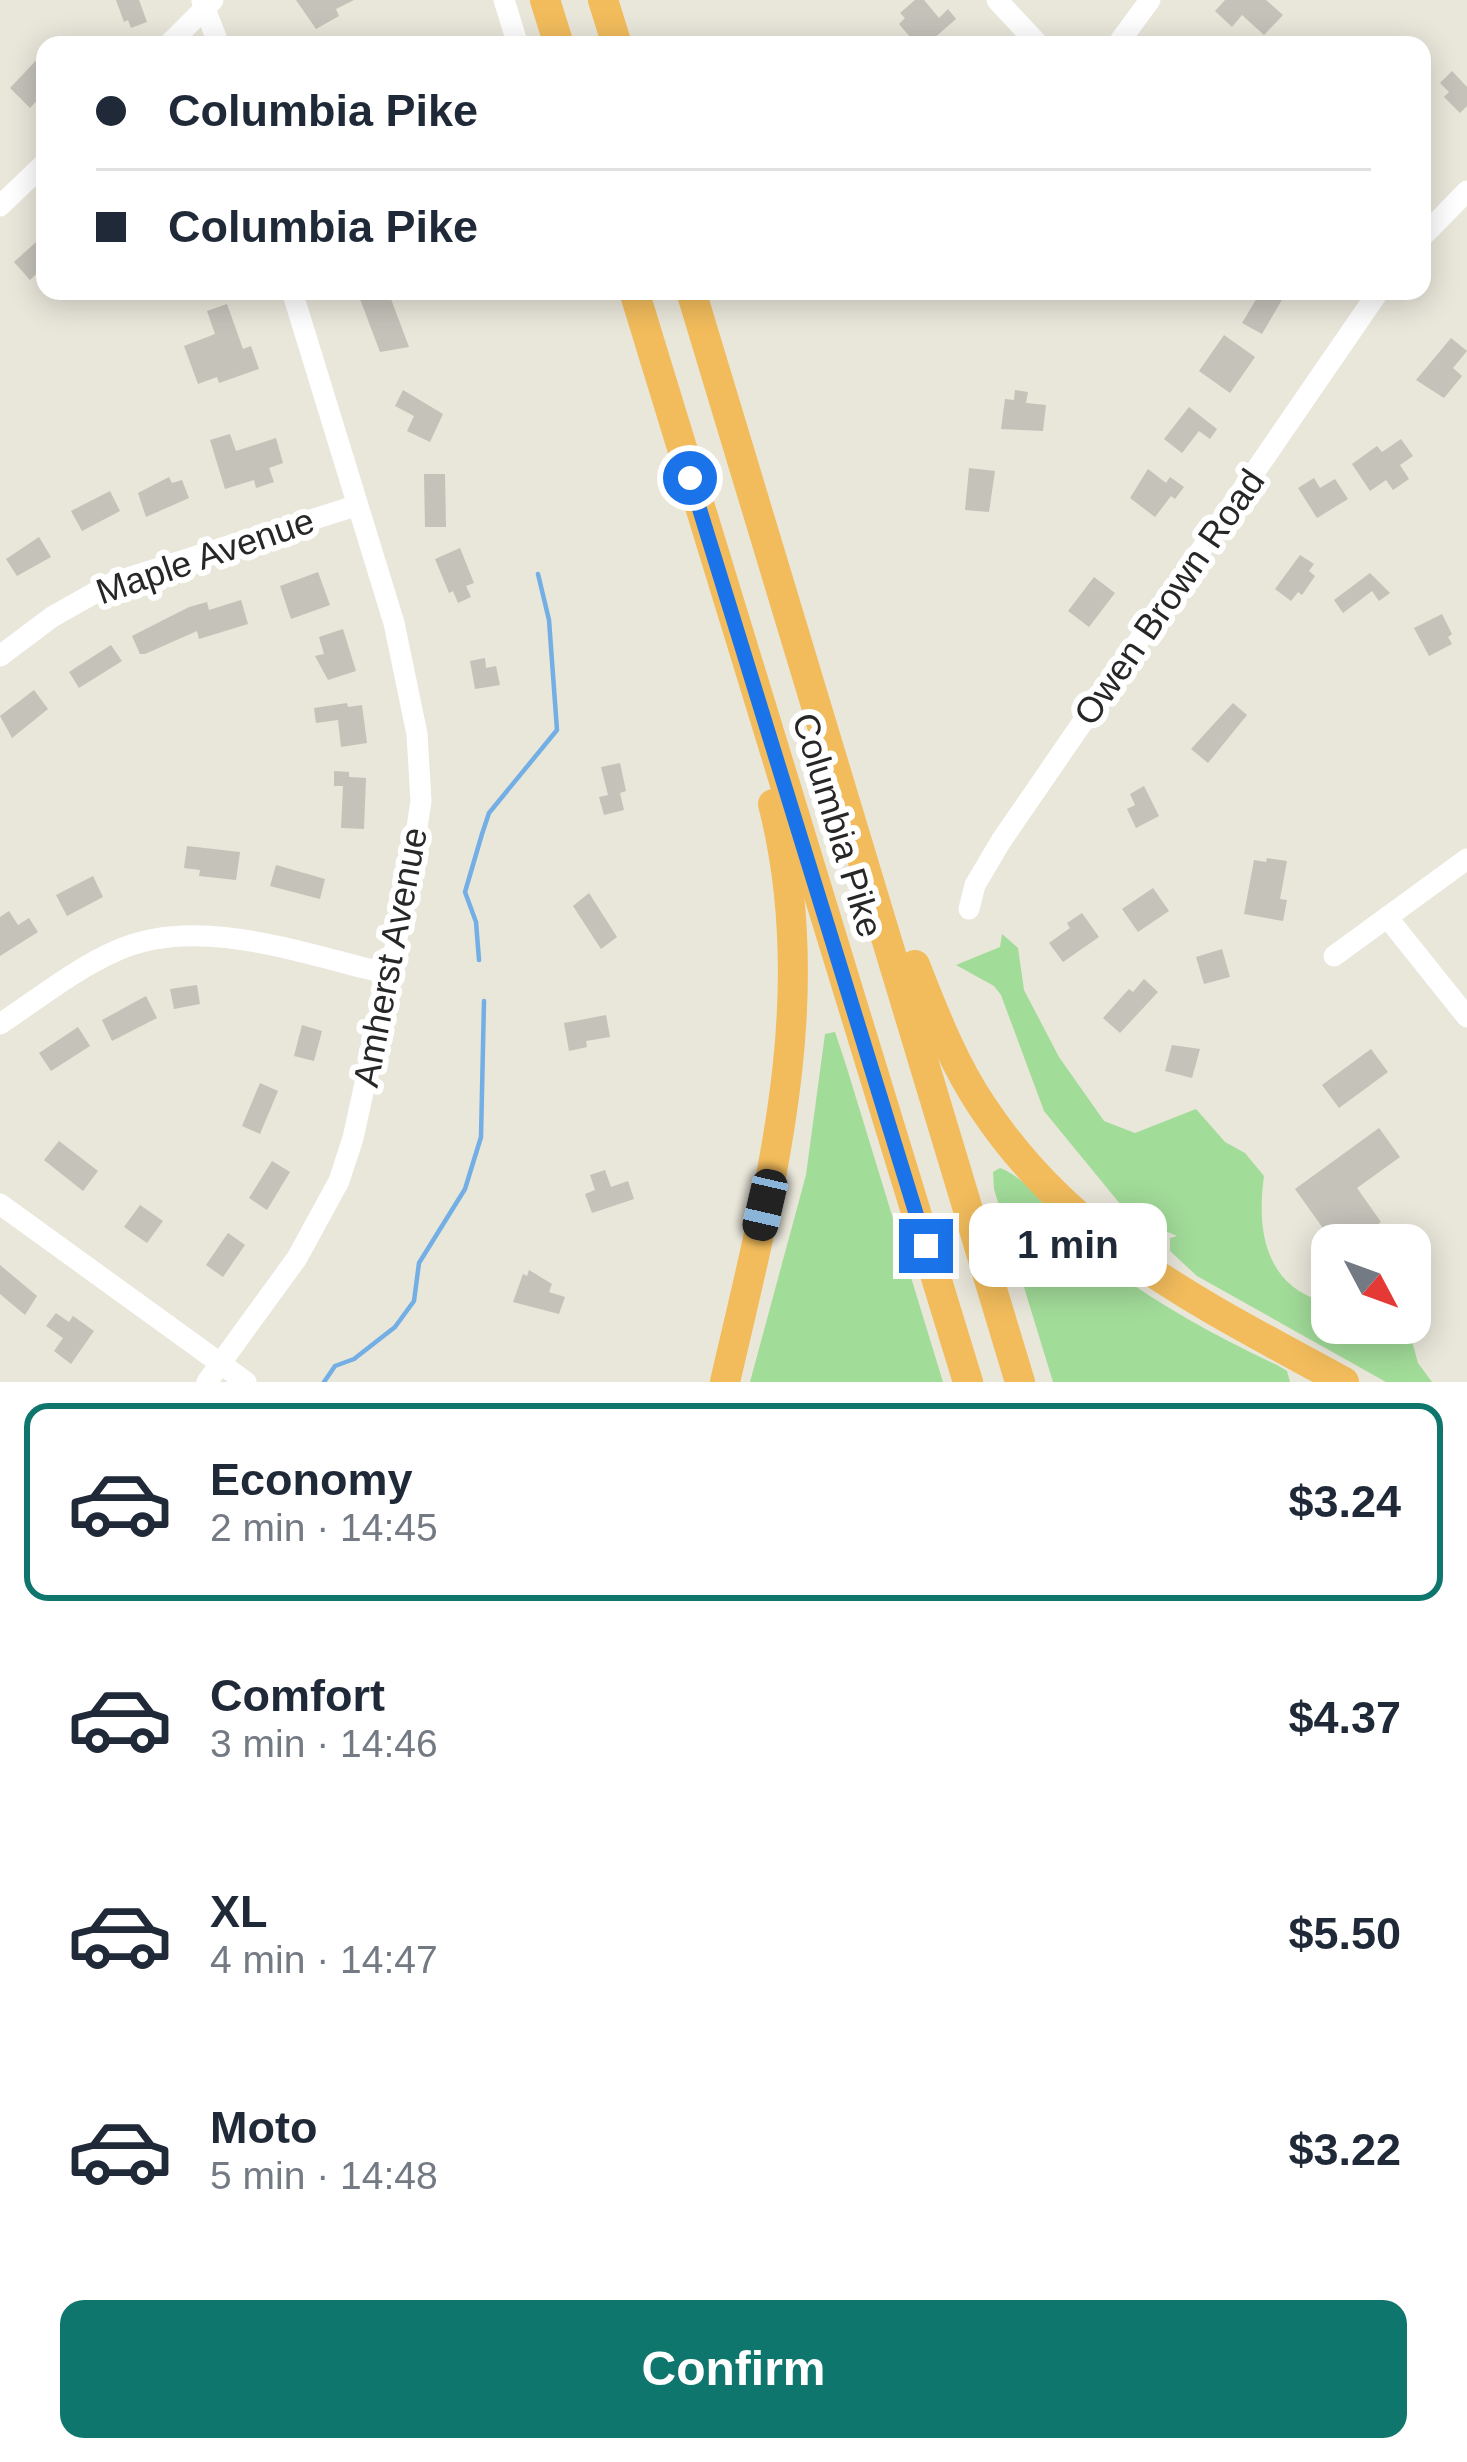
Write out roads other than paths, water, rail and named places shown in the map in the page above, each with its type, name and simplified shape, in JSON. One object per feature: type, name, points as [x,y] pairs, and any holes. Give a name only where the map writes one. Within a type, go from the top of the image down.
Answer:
[{"type":"highway","points":[[545,0],[556,36]]},
{"type":"highway","points":[[603,0],[614,36]]},
{"type":"highway","name":"Columbia Pike","points":[[637,300],[968,1382]]},
{"type":"highway","name":"Columbia Pike","points":[[694,300],[1020,1382]]},
{"type":"highway","points":[[690,478],[776,815],[794,939],[795,1008],[776,1161],[725,1382]]},
{"type":"highway","points":[[832,757],[955,1057],[979,1102],[1034,1175],[1084,1224],[1136,1265],[1344,1382]]},
{"type":"highway","points":[[706,1382],[776,1161]]},
{"type":"street","points":[[504,0],[515,36]]},
{"type":"street","points":[[997,0],[1031,36]]},
{"type":"street","points":[[1124,36],[1150,0]]},
{"type":"street","points":[[176,36],[207,3]]},
{"type":"street","points":[[207,3],[216,36]]},
{"type":"street","points":[[0,206],[36,172]]},
{"type":"street","points":[[1431,228],[1467,190]]},
{"type":"street","name":"Amherst Avenue","points":[[213,1373],[298,1258],[340,1181],[417,843],[420,765],[408,681],[295,300]]},
{"type":"street","name":"Owen Brown Road","points":[[969,908],[975,885],[1001,841],[1366,300]]},
{"type":"street","name":"Maple Avenue","points":[[0,656],[52,617],[112,583],[355,506]]},
{"type":"street","points":[[1334,956],[1467,859]]},
{"type":"street","points":[[1387,917],[1467,1017]]},
{"type":"street","points":[[0,1024],[90,964],[163,936],[258,944],[389,974]]},
{"type":"street","points":[[0,1204],[213,1373],[246,1382]]},
{"type":"waterway","points":[[479,960],[476,922],[465,892],[489,813],[557,730],[549,620],[538,574]]},
{"type":"waterway","points":[[324,1382],[335,1366],[354,1359],[395,1327],[414,1301],[419,1263],[465,1189],[481,1137],[484,1001]]}]
